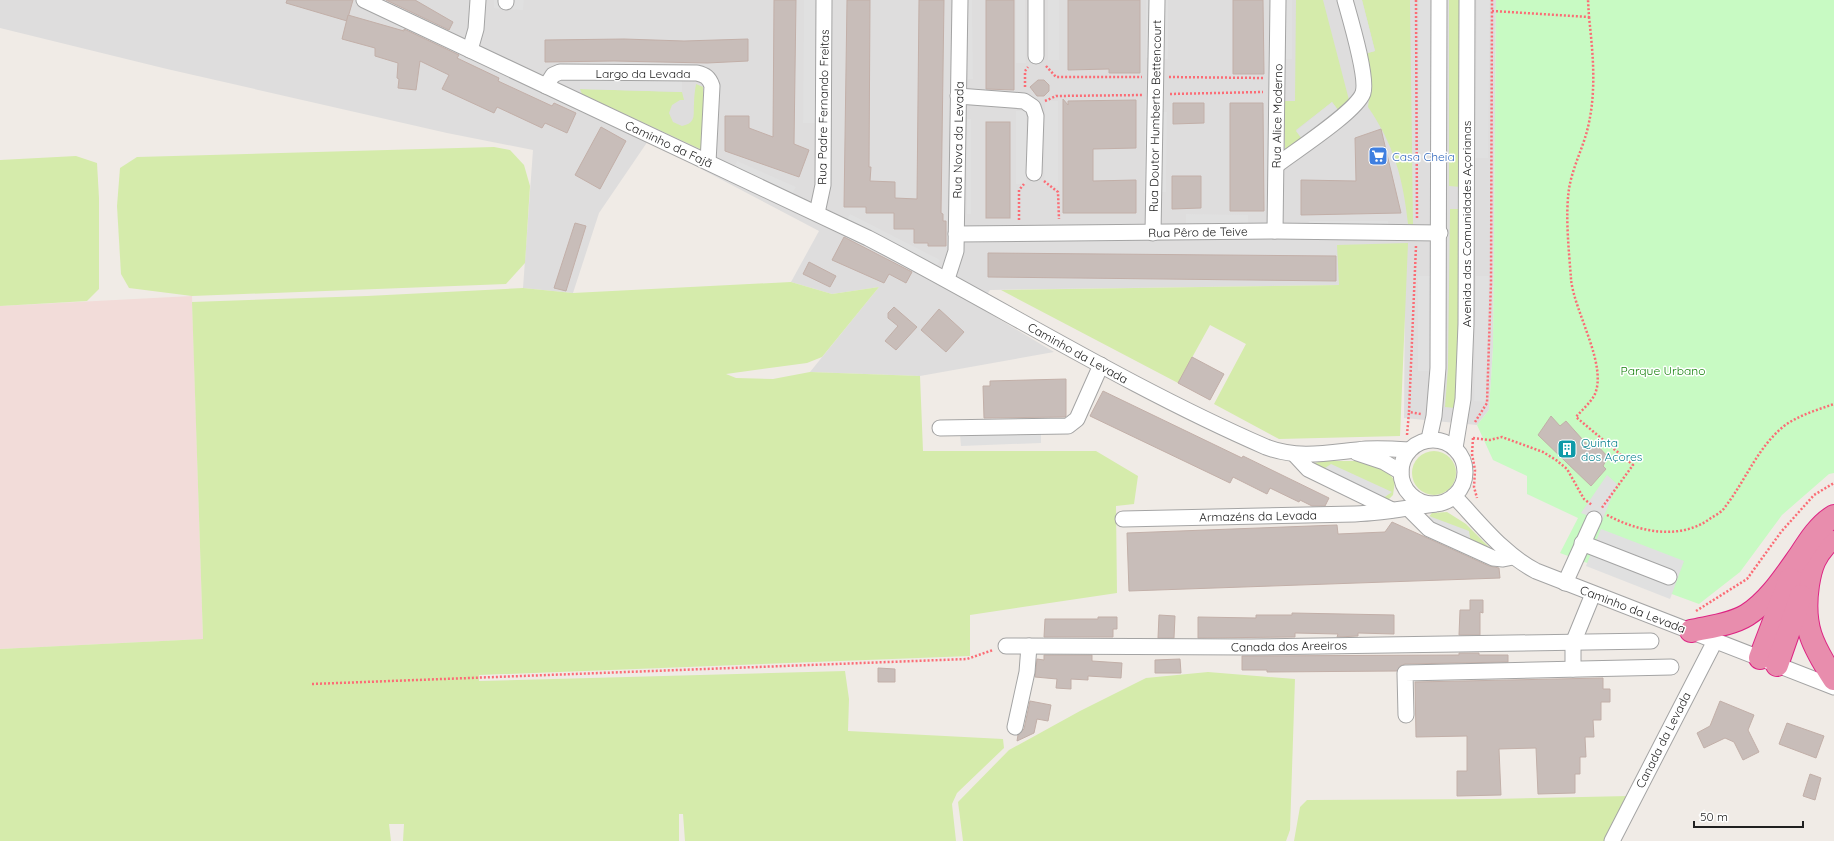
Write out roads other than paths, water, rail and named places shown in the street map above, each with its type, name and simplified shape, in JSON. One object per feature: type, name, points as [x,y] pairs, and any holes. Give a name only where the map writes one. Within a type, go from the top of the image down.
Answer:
[{"type":"highway","points":[[1769,662],[1813,536],[1834,516]]},
{"type":"highway","points":[[1682,628],[1728,623],[1747,616],[1834,536]]},
{"type":"highway","points":[[1804,562],[1806,620],[1812,641],[1834,679]]},
{"type":"street","name":"Caminho da Fajã","points":[[364,0],[868,238]]},
{"type":"street","points":[[470,50],[476,29],[478,0]]},
{"type":"street","name":"Rua Padre Fernando Freitas","points":[[817,213],[823,185],[824,0]]},
{"type":"street","name":"Rua Nova da Levada","points":[[947,279],[956,251],[960,0]]},
{"type":"street","points":[[1036,0],[1036,56]]},
{"type":"street","name":"Rua Doutor Humberto Bettencourt","points":[[1153,232],[1157,0]]},
{"type":"street","name":"Rua Alice Moderno","points":[[1275,231],[1278,0]]},
{"type":"street","points":[[1277,165],[1354,107],[1363,93],[1364,78],[1345,0]]},
{"type":"street","points":[[1429,439],[1435,402],[1438,368],[1440,233],[1439,0]]},
{"type":"street","name":"Avenida das Comunidades Açorianas","points":[[1455,448],[1464,372],[1467,0]]},
{"type":"street","name":"Largo da Levada","points":[[546,86],[553,75],[560,72],[696,73],[705,75],[710,80],[712,86],[708,162]]},
{"type":"street","points":[[958,96],[1024,101],[1033,107],[1036,116],[1034,173]]},
{"type":"street","name":"Rua Pêro de Teive","points":[[956,234],[1275,231],[1440,233]]},
{"type":"street","name":"Caminho da Levada","points":[[868,238],[947,279],[1139,387],[1239,436],[1280,453],[1295,455],[1381,448],[1409,450]]},
{"type":"street","points":[[940,428],[1068,426],[1076,419],[1101,366]]},
{"type":"street","points":[[1429,439],[1439,440],[1455,448],[1463,459],[1465,472],[1460,490],[1454,496],[1445,502],[1435,504],[1425,503],[1415,499],[1407,492],[1402,482],[1401,472],[1403,460],[1409,450],[1415,445],[1429,439]]},
{"type":"street","name":"Caminho da Levada","points":[[1347,451],[1378,460],[1401,472]]},
{"type":"street","points":[[1295,455],[1308,469],[1392,510],[1407,492]]},
{"type":"street","name":"Caminho da Levada","points":[[1454,496],[1513,557],[1536,571],[1834,687]]},
{"type":"street","name":"Armazéns da Levada","points":[[1123,519],[1382,513],[1392,510],[1409,509],[1435,504]]},
{"type":"street","points":[[1409,509],[1429,530],[1494,558],[1513,557]]},
{"type":"street","points":[[1565,583],[1582,543],[1597,515]]},
{"type":"street","points":[[1582,543],[1669,577]]},
{"type":"street","points":[[1573,669],[1573,643],[1593,594]]},
{"type":"street","name":"Canada da Levada","points":[[1612,841],[1715,640]]},
{"type":"street","name":"Canada dos Areeiros","points":[[1006,646],[1250,647],[1651,641]]},
{"type":"street","points":[[1015,727],[1026,672],[1029,646]]},
{"type":"street","points":[[1406,715],[1405,673],[1672,666]]},
{"type":"place","name":"Casa Cheia","points":[[1378,156]]},
{"type":"place","name":"Quinta dos Açores","points":[[1567,449]]},
{"type":"park label","name":"Parque Urbano","points":[[1663,370]]}]
